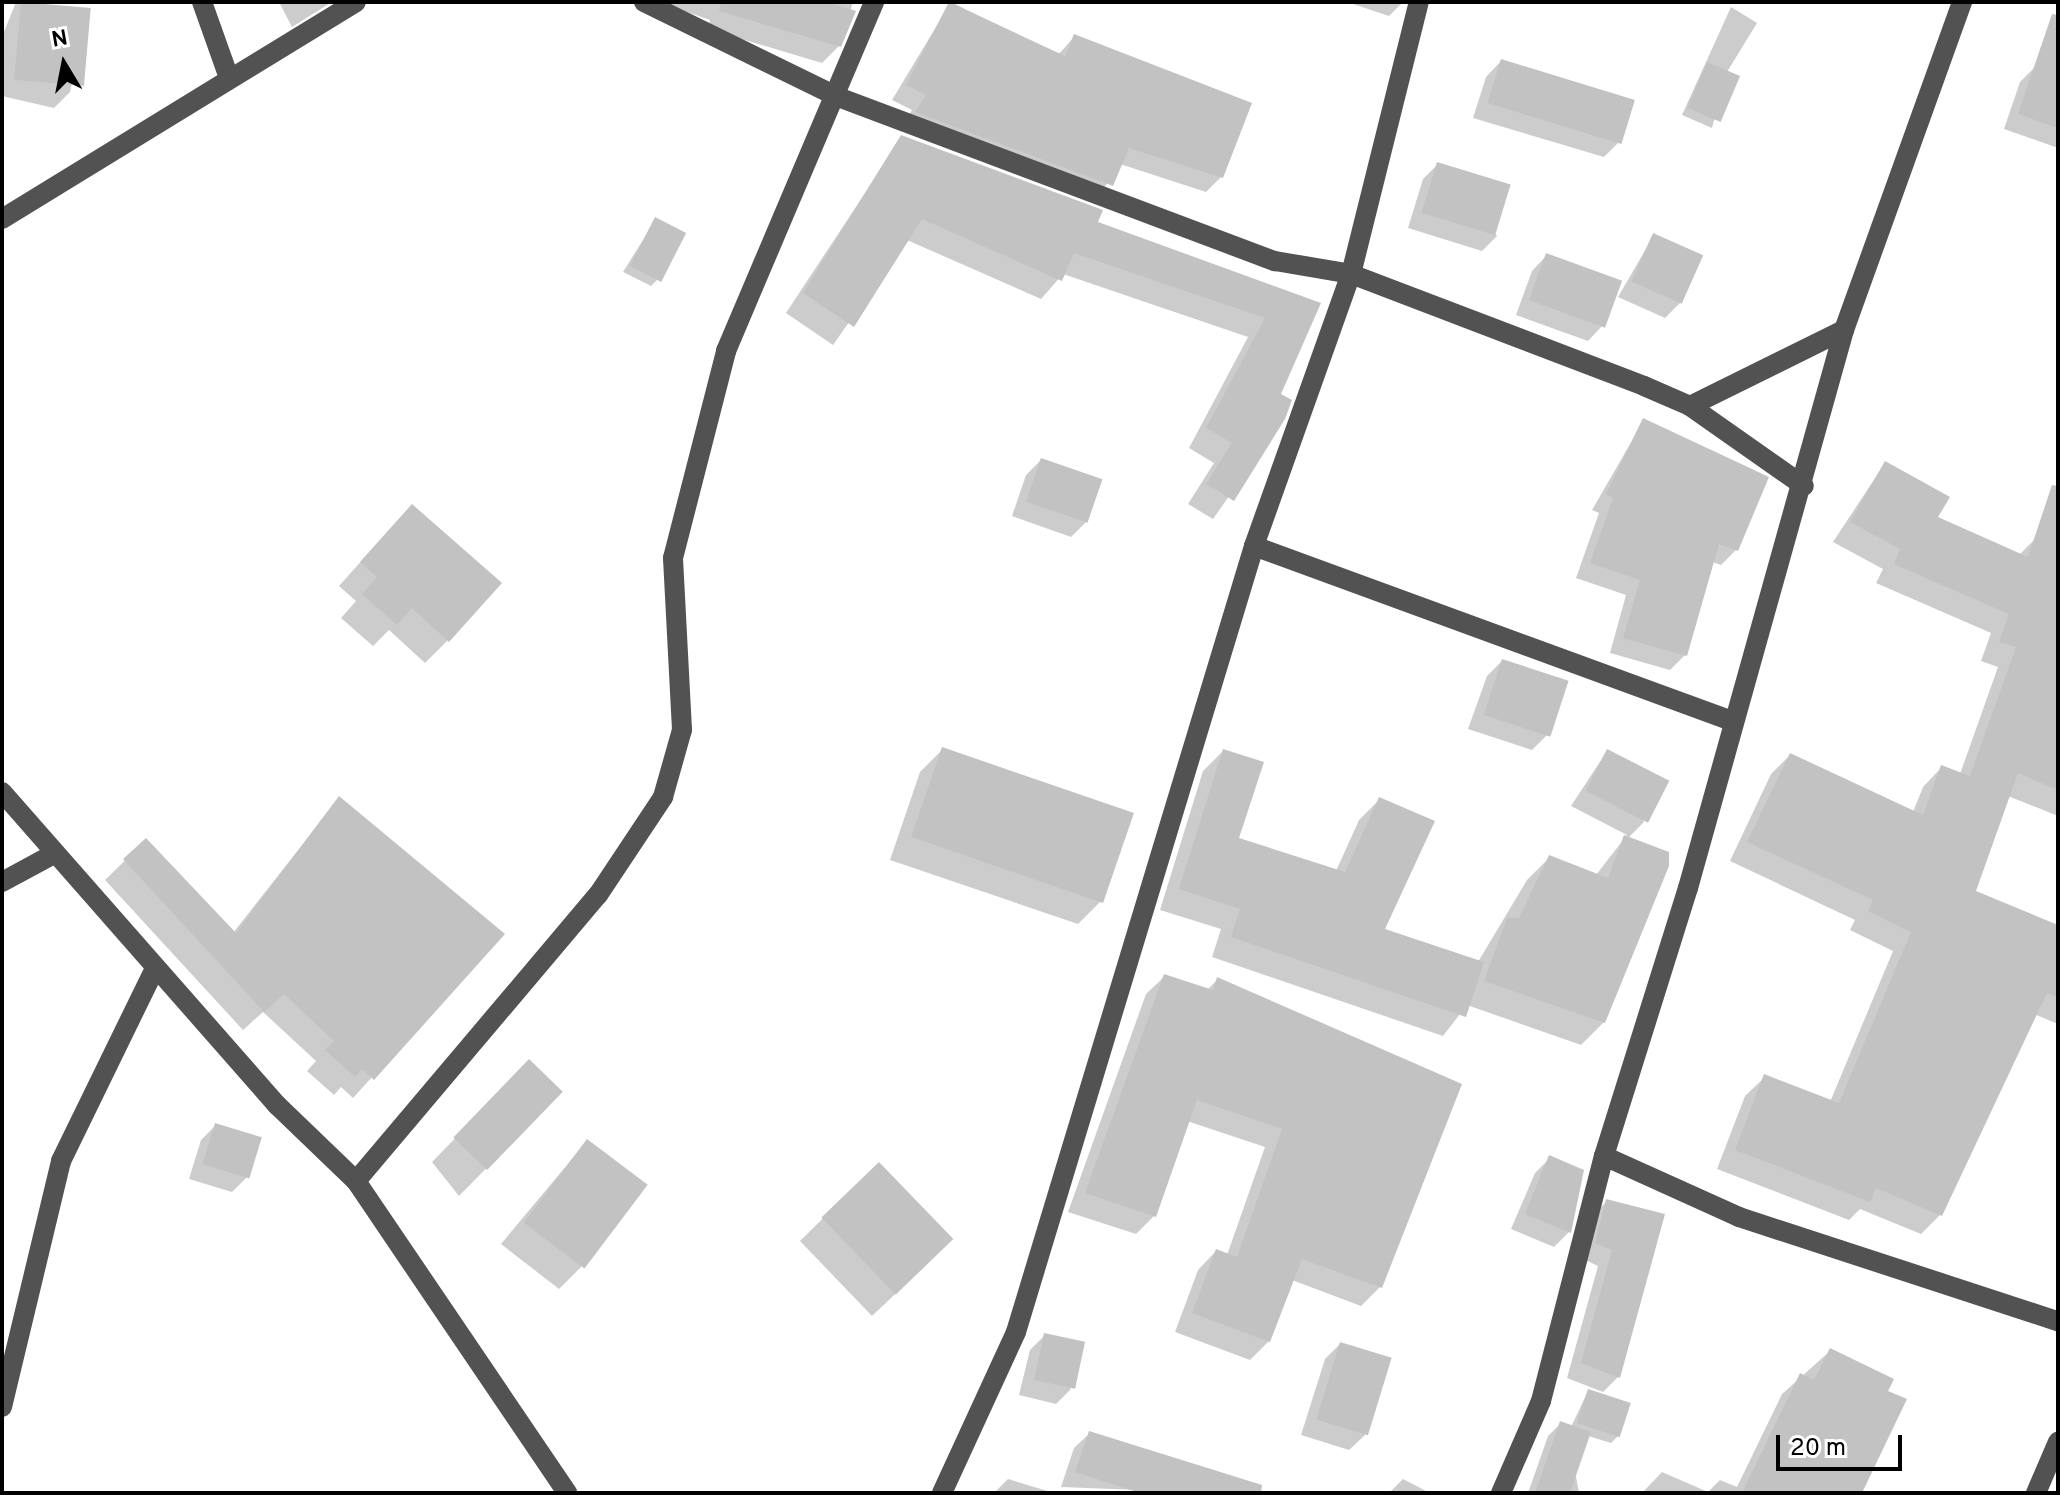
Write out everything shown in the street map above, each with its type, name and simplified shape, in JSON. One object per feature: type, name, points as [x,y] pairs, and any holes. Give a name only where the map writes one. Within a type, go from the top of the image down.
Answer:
[{"type":"street","points":[[202,2],[228,75]]},
{"type":"street","points":[[2,219],[176,118],[228,75],[356,2]]},
{"type":"street","points":[[644,2],[838,97],[1275,261],[1351,274],[1690,406],[1804,486]]},
{"type":"street","points":[[356,1181],[598,895],[663,797],[682,730],[673,558],[726,351],[838,97],[874,2]]},
{"type":"street","points":[[942,1493],[1016,1332],[1254,546],[1351,274],[1419,2]]},
{"type":"street","points":[[1501,1493],[1541,1401],[1604,1156],[1804,486],[1844,330],[1962,2]]},
{"type":"street","points":[[1690,406],[1844,330]]},
{"type":"street","points":[[1254,546],[1732,721]]},
{"type":"street","points":[[2,792],[52,855],[356,1181],[567,1493]]},
{"type":"street","points":[[2,882],[52,855]]},
{"type":"street","points":[[2,1407],[61,1161],[155,968]]},
{"type":"street","points":[[1604,1156],[1739,1217],[2058,1321]]},
{"type":"street","points":[[2036,1493],[2058,1442]]},
{"type":"building","points":[[21,2],[91,8],[84,86],[14,80]]},
{"type":"building","points":[[721,2],[827,2],[856,11],[841,47],[719,11]]},
{"type":"building","points":[[949,2],[1065,56],[1074,34],[1252,103],[1223,178],[1129,148],[1113,186],[915,112],[926,95],[906,85]]},
{"type":"building","points":[[2052,14],[2058,15],[2058,128],[2018,114]]},
{"type":"building","points":[[1501,59],[1635,100],[1621,144],[1488,103]]},
{"type":"building","points":[[1707,62],[1740,76],[1721,122],[1687,108]]},
{"type":"building","points":[[901,135],[1103,210],[1098,222],[1321,303],[1281,394],[1292,400],[1285,419],[1234,501],[1206,484],[1232,443],[1206,428],[1265,318],[1074,253],[1062,281],[922,219],[854,327],[803,293]]},
{"type":"building","points":[[1437,162],[1511,185],[1495,235],[1422,213]]},
{"type":"building","points":[[655,217],[686,233],[661,282],[630,266]]},
{"type":"building","points":[[1653,233],[1703,255],[1682,304],[1631,281]]},
{"type":"building","points":[[1546,253],[1622,281],[1605,328],[1529,300]]},
{"type":"building","points":[[1643,418],[1769,477],[1738,551],[1719,544],[1687,656],[1623,638],[1640,580],[1590,563],[1613,498],[1606,494]]},
{"type":"building","points":[[1041,458],[1102,479],[1087,523],[1026,501]]},
{"type":"building","points":[[1885,461],[1950,497],[1938,517],[2028,557],[2052,485],[2058,486],[2058,790],[2018,773],[1976,891],[2058,925],[2058,998],[2047,993],[1942,1216],[1876,1188],[1870,1202],[1735,1150],[1764,1074],[1839,1103],[1911,932],[1868,911],[1873,900],[1747,842],[1790,753],[1923,815],[1941,765],[1970,776],[2016,647],[1999,642],[2009,614],[1894,564],[1900,549],[1850,522]]},
{"type":"building","points":[[412,504],[502,583],[449,642],[412,608],[397,625],[362,594],[377,577],[360,562]]},
{"type":"building","points":[[1502,659],[1569,681],[1550,737],[1484,715]]},
{"type":"building","points":[[942,747],[1134,813],[1103,903],[911,837]]},
{"type":"building","points":[[1223,749],[1264,762],[1239,838],[1345,872],[1379,797],[1435,821],[1385,929],[1484,962],[1466,1017],[1231,937],[1240,909],[1179,889]]},
{"type":"building","points":[[1607,749],[1669,781],[1648,823],[1586,791]]},
{"type":"building","points":[[339,796],[505,934],[374,1080],[362,1069],[355,1077],[325,1050],[334,1041],[284,994],[264,1012],[123,859],[146,838],[236,933]]},
{"type":"building","points":[[1624,835],[1669,852],[1669,866],[1605,1023],[1484,981],[1507,918],[1519,918],[1549,855],[1608,878]]},
{"type":"building","points":[[1164,974],[1213,990],[1217,977],[1462,1084],[1382,1288],[1302,1259],[1270,1342],[1192,1313],[1216,1249],[1237,1257],[1282,1129],[1197,1100],[1156,1217],[1085,1193]]},
{"type":"building","points":[[529,1059],[563,1092],[487,1170],[453,1137]]},
{"type":"building","points":[[215,1123],[262,1137],[249,1178],[202,1164]]},
{"type":"building","points":[[587,1139],[648,1185],[585,1269],[524,1223]]},
{"type":"building","points":[[1549,1155],[1584,1170],[1571,1233],[1525,1214]]},
{"type":"building","points":[[879,1162],[953,1239],[896,1295],[821,1218]]},
{"type":"building","points":[[1606,1199],[1665,1214],[1620,1378],[1581,1363],[1612,1250],[1595,1243]]},
{"type":"building","points":[[1044,1333],[1085,1342],[1075,1389],[1034,1380]]},
{"type":"building","points":[[1340,1342],[1392,1358],[1368,1435],[1316,1419]]},
{"type":"building","points":[[1830,1348],[1894,1379],[1888,1391],[1907,1399],[1862,1493],[1742,1493],[1800,1373],[1814,1380]]},
{"type":"building","points":[[1588,1389],[1631,1403],[1620,1437],[1577,1423]]},
{"type":"building","points":[[1560,1421],[1591,1432],[1570,1493],[1535,1493]]},
{"type":"building","points":[[1089,1431],[1262,1485],[1261,1493],[1140,1493],[1075,1472]]}]
